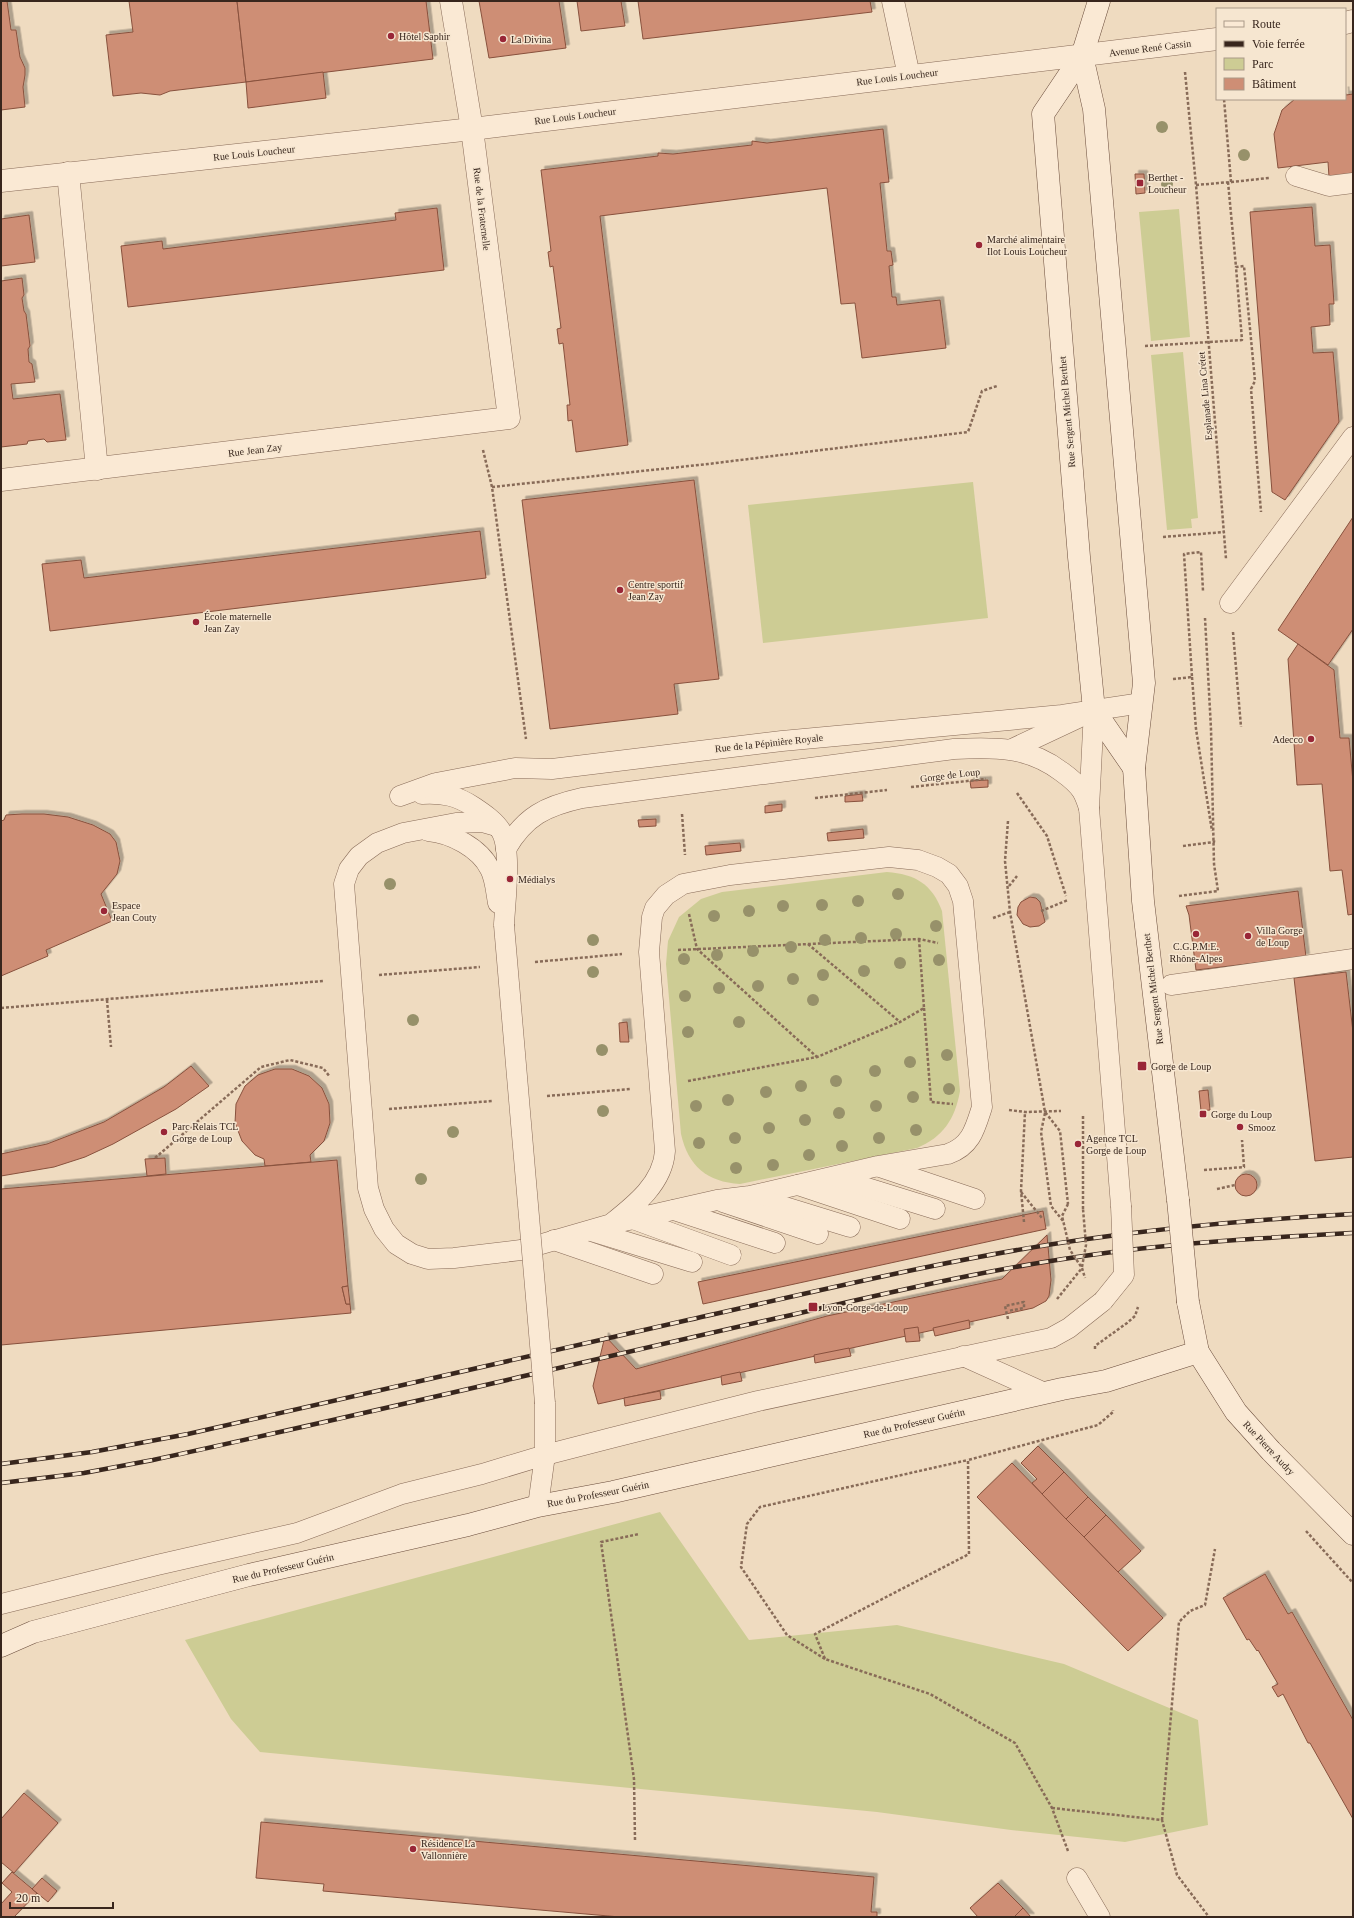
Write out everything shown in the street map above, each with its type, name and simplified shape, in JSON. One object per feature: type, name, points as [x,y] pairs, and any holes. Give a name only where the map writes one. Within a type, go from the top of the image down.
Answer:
[{"type":"main road","name":"Rue de la Fraternelle","points":[[451,1],[472,129],[509,418]]},
{"type":"main road","points":[[893,1],[909,76]]},
{"type":"main road","name":"Rue Sergent Michel Berthet","points":[[1099,1],[1082,56],[1043,114],[1079,557],[1094,710],[1134,768]]},
{"type":"main road","name":"Avenue René Cassin","points":[[1082,56],[1216,39]]},
{"type":"main road","name":"Rue Louis Loucheur","points":[[1,181],[472,129],[1082,56]]},
{"type":"main road","name":"Rue Sergent Michel Berthet","points":[[1082,56],[1094,109],[1144,683],[1134,768],[1143,901],[1178,1200],[1188,1302],[1198,1352]]},
{"type":"main road","points":[[68,173],[97,469]]},
{"type":"main road","name":"Rue Jean Zay","points":[[1,480],[509,418]]},
{"type":"main road","name":"Rue du Professeur Guérin","points":[[1,1646],[33,1632],[234,1579],[468,1525],[538,1506],[614,1492],[1045,1393],[1106,1381],[1198,1352]]},
{"type":"main road","name":"Rue Pierre Audry","points":[[1198,1352],[1236,1412],[1271,1451],[1353,1534]]},
{"type":"lane","points":[[1296,176],[1329,186],[1353,183]]},
{"type":"lane","points":[[1230,602],[1353,438]]},
{"type":"lane","name":"Rue de la Pépinière Royale","points":[[496,826],[482,812],[465,801],[440,793],[400,796],[436,783],[515,768],[552,769],[782,741],[1062,715],[1142,704]]},
{"type":"lane","points":[[1,1604],[157,1564],[297,1533],[402,1494],[482,1474],[544,1455],[758,1401],[1051,1338],[1070,1328],[1103,1301],[1124,1275],[1121,1206],[1089,808],[1094,710],[1012,749]]},
{"type":"lane","points":[[506,849],[515,834],[538,812],[565,802],[582,798],[954,749],[991,747],[1012,749],[1047,761],[1069,777],[1082,790],[1089,808]]},
{"type":"lane","points":[[538,1506],[544,1455],[545,1403],[504,925],[506,849],[502,832],[496,826],[482,822],[456,823],[422,831],[403,833],[377,843],[359,856],[349,869],[344,884],[367,1176],[374,1209],[384,1229],[396,1244],[412,1254],[428,1259],[454,1258],[521,1250],[554,1240],[632,1219],[717,1200],[750,1196],[835,1178],[878,1166],[948,1154],[958,1150],[970,1139],[982,1107],[963,901],[958,886],[949,874],[937,867],[911,858],[889,857],[730,875],[683,884],[666,895],[655,908],[650,926],[649,939],[664,1160],[653,1184],[644,1195],[612,1224]]},
{"type":"lane","points":[[422,831],[440,832],[455,837],[476,852],[490,869],[504,925]]},
{"type":"lane","points":[[1172,984],[1353,959]]},
{"type":"lane","points":[[878,1166],[975,1199]]},
{"type":"lane","points":[[835,1178],[935,1209]]},
{"type":"lane","points":[[798,1185],[900,1220]]},
{"type":"lane","points":[[750,1196],[850,1227]]},
{"type":"lane","points":[[717,1200],[818,1234]]},
{"type":"lane","points":[[674,1210],[775,1243]]},
{"type":"lane","points":[[632,1219],[732,1255]]},
{"type":"lane","points":[[591,1230],[692,1262]]},
{"type":"lane","points":[[554,1240],[653,1274]]},
{"type":"lane","points":[[963,1356],[1045,1393]]},
{"type":"lane","points":[[1078,1878],[1100,1917]]},
{"type":"path","name":"Esplanade Lina Crétet","points":[[1185,70],[1241,727]]},
{"type":"path","points":[[1145,346],[1242,340],[1224,100]]},
{"type":"path","points":[[1196,185],[1296,176]]},
{"type":"path","points":[[1236,267],[1244,266],[1255,380],[1251,389],[1264,557]]},
{"type":"path","points":[[492,487],[708,464],[968,432],[982,391],[997,386]]},
{"type":"path","points":[[482,443],[492,487],[526,735]]},
{"type":"path","points":[[1163,537],[1224,532]]},
{"type":"path","points":[[1204,598],[1201,552],[1184,554],[1196,729],[1214,842]]},
{"type":"path","points":[[1179,896],[1218,891],[1214,864],[1211,728],[1204,614]]},
{"type":"path","points":[[1173,680],[1192,677]]},
{"type":"path","name":"Gorge de Loup","points":[[911,787],[992,778]]},
{"type":"path","points":[[809,799],[887,790]]},
{"type":"path","points":[[1017,793],[1047,836],[1068,908]]},
{"type":"path","points":[[682,814],[685,858]]},
{"type":"path","points":[[1008,821],[1004,861],[1010,912],[1045,1112],[1041,1132],[1051,1206],[1064,1222]]},
{"type":"path","points":[[1184,846],[1214,842]]},
{"type":"path","points":[[1008,886],[1017,876]]},
{"type":"path","points":[[991,919],[1010,912]]},
{"type":"path","points":[[689,914],[697,949],[817,1057]]},
{"type":"path","points":[[675,950],[919,939],[944,944]]},
{"type":"path","points":[[919,939],[931,1102],[960,1105]]},
{"type":"path","points":[[808,944],[900,1022]]},
{"type":"path","points":[[1,1008],[323,981]]},
{"type":"path","points":[[107,1000],[111,1047]]},
{"type":"path","points":[[685,1082],[817,1057],[900,1022],[924,1008]]},
{"type":"path","points":[[155,1158],[261,1067],[290,1060],[323,1068]]},
{"type":"path","points":[[1007,1110],[1025,1112],[1060,1111]]},
{"type":"path","points":[[1024,1222],[1021,1191],[1025,1112]]},
{"type":"path","points":[[1045,1112],[1060,1131],[1068,1204],[1062,1216],[1070,1250],[1082,1268],[1087,1286],[1103,1301]]},
{"type":"path","points":[[1054,1302],[1082,1268],[1086,1245],[1083,1209],[1083,1114]]},
{"type":"path","points":[[1203,1170],[1244,1167],[1242,1140]]},
{"type":"path","points":[[1217,1188],[1235,1185]]},
{"type":"path","points":[[1021,1191],[1042,1218]]},
{"type":"path","points":[[1005,1306],[1024,1302],[1024,1308],[1008,1311]]},
{"type":"path","points":[[1096,1348],[1095,1346],[1131,1320],[1135,1316],[1138,1307]]},
{"type":"path","points":[[1078,1878],[1052,1808],[1015,1743],[930,1694],[825,1658],[787,1635],[741,1567],[747,1524],[760,1507],[968,1460],[1098,1425],[1113,1412],[1112,1406]]},
{"type":"path","points":[[825,1658],[815,1634],[969,1554],[968,1460]]},
{"type":"path","points":[[635,1840],[634,1779],[601,1542],[639,1534]]},
{"type":"path","points":[[1209,1917],[1177,1874],[1162,1820],[1179,1622],[1190,1611],[1205,1605],[1215,1549]]},
{"type":"path","points":[[1052,1808],[1162,1820]]},
{"type":"green space","points":[[1179,209],[1190,337],[1151,341],[1139,212]]},
{"type":"green space","points":[[1183,352],[1198,518],[1191,519],[1192,528],[1167,530],[1151,355]]},
{"type":"green space","points":[[973,482],[988,618],[763,643],[748,505]]},
{"type":"green space","points":[[887,872],[906,875],[921,882],[928,887],[942,911],[960,1091],[955,1110],[951,1118],[941,1133],[926,1144],[917,1148],[740,1184],[728,1183],[709,1176],[694,1163],[684,1145],[681,1134],[666,964],[668,941],[679,917],[701,899],[722,892]]},
{"type":"green space","points":[[660,1512],[749,1640],[897,1625],[1064,1664],[1198,1720],[1208,1825],[1125,1842],[1011,1830],[877,1812],[260,1752],[231,1719],[185,1640]]},
{"type":"building","points":[[1,1],[7,1],[11,30],[16,30],[20,57],[25,68],[23,87],[25,107],[1,110]]},
{"type":"building","points":[[129,1],[237,1],[246,82],[170,91],[160,95],[141,93],[113,96],[106,35],[133,32]]},
{"type":"building","points":[[237,1],[426,1],[433,59],[246,82]]},
{"type":"building","points":[[479,1],[559,1],[566,48],[489,58]]},
{"type":"building","points":[[577,1],[621,1],[625,26],[581,31]]},
{"type":"building","points":[[638,1],[870,1],[872,12],[643,39]]},
{"type":"building","points":[[323,72],[326,98],[248,108],[246,82]]},
{"type":"building","points":[[1353,94],[1353,174],[1329,177],[1328,162],[1278,168],[1274,134],[1282,110],[1294,100],[1346,100],[1346,95]]},
{"type":"building","points":[[883,129],[889,182],[880,183],[887,251],[891,251],[893,265],[889,266],[892,297],[896,297],[897,305],[940,300],[946,348],[862,358],[855,303],[841,304],[827,188],[600,216],[628,445],[576,452],[572,420],[568,421],[567,405],[570,405],[563,343],[559,344],[557,329],[561,328],[553,266],[550,267],[548,252],[551,251],[541,170],[658,156],[658,153],[673,154],[752,145],[752,141],[767,143]]},
{"type":"building","points":[[1135,174],[1144,174],[1145,193],[1136,194]]},
{"type":"building","points":[[1312,207],[1315,246],[1330,245],[1334,304],[1329,304],[1330,325],[1311,327],[1313,353],[1333,352],[1339,422],[1285,500],[1272,492],[1250,212]]},
{"type":"building","points":[[437,208],[444,270],[128,307],[121,246],[162,241],[163,249],[396,220],[395,213]]},
{"type":"building","points":[[29,215],[35,262],[1,266],[1,219]]},
{"type":"building","points":[[22,278],[24,295],[22,298],[24,311],[26,314],[30,346],[28,349],[29,362],[32,364],[35,382],[11,384],[13,399],[60,394],[66,440],[47,442],[44,439],[28,441],[27,444],[1,447],[1,281]]},
{"type":"building","name":"Centre sportif Jean Zay","points":[[694,480],[719,679],[674,684],[678,714],[550,729],[522,500]]},
{"type":"building","points":[[1353,517],[1353,629],[1328,665],[1278,630]]},
{"type":"building","points":[[480,531],[486,578],[50,631],[42,564],[81,560],[84,578]]},
{"type":"building","points":[[1298,644],[1334,670],[1340,738],[1349,738],[1353,782],[1353,914],[1348,915],[1342,870],[1330,871],[1322,784],[1297,785],[1288,659]]},
{"type":"building","points":[[988,780],[988,787],[971,788],[970,781]]},
{"type":"building","points":[[862,794],[863,801],[845,802],[845,796]]},
{"type":"building","points":[[782,804],[782,811],[765,813],[765,806]]},
{"type":"building","points":[[44,814],[68,817],[93,825],[110,834],[116,842],[120,861],[117,874],[101,894],[112,921],[46,950],[48,956],[1,976],[1,821],[4,820],[6,815]]},
{"type":"building","points":[[656,819],[656,826],[639,827],[638,820]]},
{"type":"building","points":[[863,829],[864,838],[828,841],[827,833]]},
{"type":"building","points":[[740,843],[741,851],[706,855],[705,846]]},
{"type":"building","name":"Villa Gorge de Loup","points":[[1298,891],[1306,957],[1196,970],[1189,915],[1186,906]]},
{"type":"building","points":[[1030,897],[1036,898],[1040,902],[1045,922],[1039,926],[1030,927],[1023,924],[1017,915],[1018,907],[1021,902]]},
{"type":"building","points":[[1346,972],[1353,1032],[1353,1157],[1315,1161],[1294,978]]},
{"type":"building","points":[[627,1022],[629,1042],[620,1042],[619,1023]]},
{"type":"building","points":[[191,1066],[209,1086],[176,1109],[113,1144],[85,1157],[54,1167],[1,1176],[1,1154],[47,1144],[104,1122],[164,1087]]},
{"type":"building","points":[[275,1069],[292,1069],[309,1076],[322,1088],[329,1104],[330,1123],[324,1141],[310,1155],[311,1162],[265,1166],[264,1159],[255,1155],[242,1141],[235,1123],[236,1104],[245,1086],[258,1075]]},
{"type":"building","points":[[1208,1090],[1210,1110],[1201,1111],[1199,1091]]},
{"type":"building","points":[[165,1158],[166,1174],[147,1176],[145,1159]]},
{"type":"building","points":[[337,1160],[348,1286],[342,1287],[346,1304],[350,1304],[351,1313],[1,1345],[1,1189]]},
{"type":"building","points":[[1246,1174],[1254,1177],[1257,1185],[1254,1193],[1246,1196],[1238,1193],[1235,1185],[1238,1177]]},
{"type":"building","points":[[1043,1211],[1046,1229],[703,1304],[698,1282]]},
{"type":"building","points":[[1047,1235],[1051,1280],[1049,1296],[1046,1301],[1033,1308],[598,1404],[593,1386],[605,1336],[636,1369],[827,1316],[1002,1279]]},
{"type":"building","points":[[348,1286],[350,1304],[346,1304],[342,1287]]},
{"type":"building","points":[[969,1320],[970,1328],[935,1336],[933,1328]]},
{"type":"building","points":[[918,1327],[920,1341],[906,1342],[904,1329]]},
{"type":"building","points":[[849,1348],[851,1356],[815,1363],[814,1355]]},
{"type":"building","points":[[740,1372],[742,1381],[722,1385],[721,1376]]},
{"type":"building","points":[[660,1391],[661,1399],[625,1406],[624,1398]]},
{"type":"building","points":[[1038,1446],[1064,1472],[1042,1494],[1032,1483],[1037,1479],[1021,1463]]},
{"type":"building","points":[[1012,1463],[1163,1618],[1128,1651],[977,1497]]},
{"type":"building","points":[[1064,1472],[1088,1497],[1066,1519],[1042,1494]]},
{"type":"building","points":[[1088,1497],[1106,1515],[1084,1537],[1066,1519]]},
{"type":"building","points":[[1106,1515],[1141,1551],[1118,1572],[1084,1537]]},
{"type":"building","points":[[1265,1574],[1288,1614],[1292,1612],[1353,1720],[1353,1819],[1310,1743],[1308,1743],[1283,1694],[1278,1697],[1272,1687],[1278,1684],[1258,1650],[1257,1651],[1249,1639],[1247,1640],[1223,1598]]},
{"type":"building","points":[[24,1793],[58,1823],[14,1873],[1,1862],[1,1819]]},
{"type":"building","name":"Résidence La Vallonnière","points":[[261,1822],[874,1877],[871,1912],[877,1912],[877,1917],[620,1917],[323,1891],[324,1884],[256,1878]]},
{"type":"building","points":[[12,1872],[37,1893],[14,1917],[1,1917],[1,1904],[12,1892],[2,1883]]},
{"type":"building","points":[[42,1878],[57,1891],[48,1902],[32,1889]]},
{"type":"building","points":[[998,1883],[1023,1908],[1014,1917],[978,1917],[970,1908]]},
{"type":"building","points":[[1023,1908],[1031,1917],[1014,1917]]},
{"type":"railway","points":[[1,1464],[92,1452],[188,1434],[834,1287],[981,1256],[1080,1240],[1182,1227],[1353,1214]]},
{"type":"railway","points":[[1,1483],[84,1473],[153,1460],[688,1338],[998,1270],[1077,1257],[1146,1248],[1249,1239],[1353,1233]]},
{"type":"place","name":"Hôtel Saphir","points":[[391,36]]},
{"type":"place","name":"La Divina","points":[[503,39]]},
{"type":"place","name":"Berthet - Loucheur","points":[[1140,183]]},
{"type":"place","name":"Marché alimentaire Ilot Louis Loucheur","points":[[979,245]]},
{"type":"place","name":"Centre sportif Jean Zay","points":[[620,590]]},
{"type":"place","name":"École maternelle Jean Zay","points":[[196,622]]},
{"type":"place","name":"Adecco","points":[[1311,739]]},
{"type":"place","name":"Médialys","points":[[510,879]]},
{"type":"place","name":"Espace Jean Couty","points":[[104,911]]},
{"type":"place","name":"C.G.P.M.E. Rhône-Alpes","points":[[1196,934]]},
{"type":"place","name":"Villa Gorge de Loup","points":[[1248,936]]},
{"type":"place","name":"Gorge de Loup","points":[[1142,1066]]},
{"type":"place","name":"Gorge du Loup","points":[[1203,1114]]},
{"type":"place","name":"Smooz","points":[[1240,1127]]},
{"type":"place","name":"Parc Relais TCL Gorge de Loup","points":[[164,1132]]},
{"type":"place","name":"Agence TCL Gorge de Loup","points":[[1078,1144]]},
{"type":"place","name":"Lyon-Gorge-de-Loup","points":[[813,1307]]},
{"type":"place","name":"Résidence La Vallonnière","points":[[413,1849]]}]
